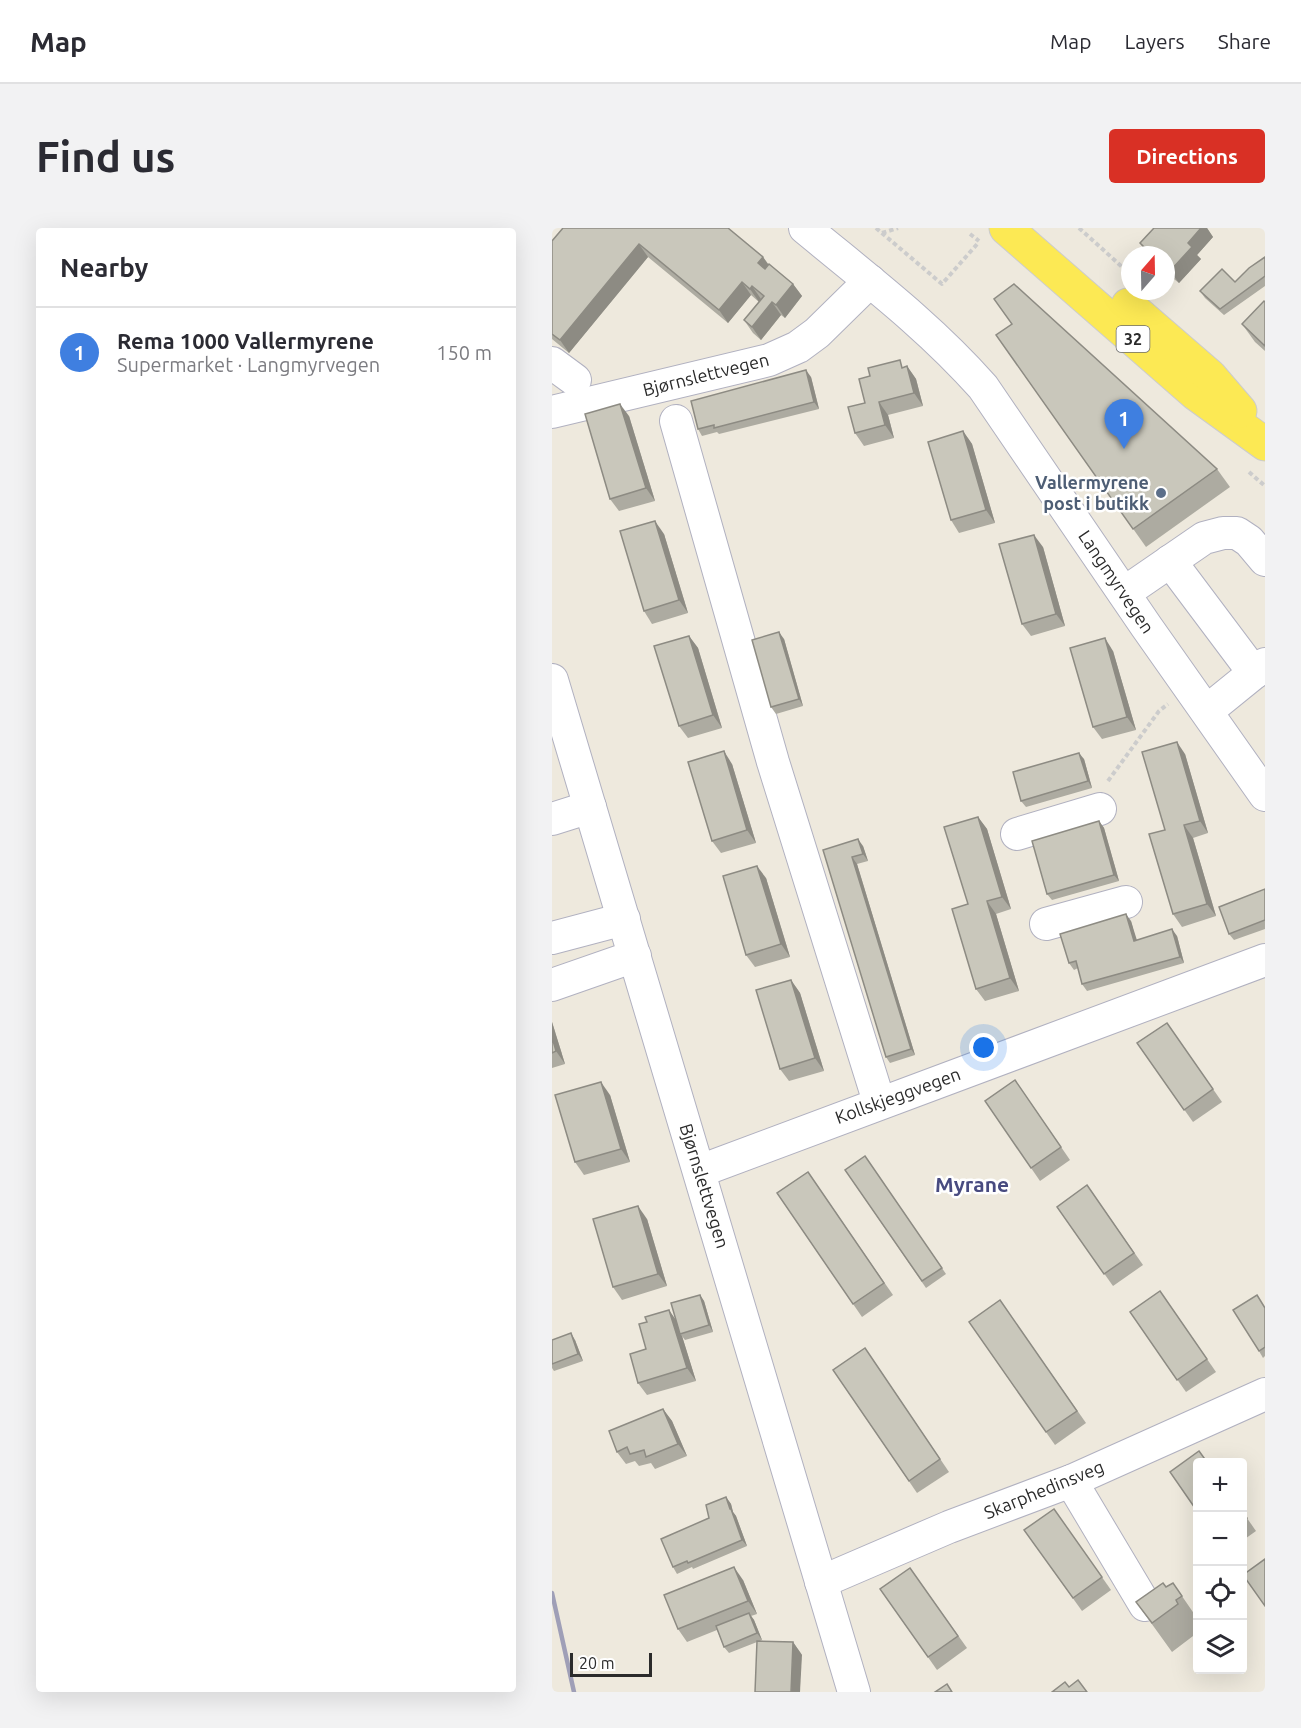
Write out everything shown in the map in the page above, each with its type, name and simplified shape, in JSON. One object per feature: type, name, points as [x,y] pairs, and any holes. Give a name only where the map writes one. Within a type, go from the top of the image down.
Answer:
[{"type":"main road","name":"32","points":[[1038,228],[1210,376],[1265,442]]},
{"type":"main road","name":"32","points":[[991,239],[1196,394],[1265,442]]},
{"type":"street","name":"Langmyrvegen","points":[[805,228],[917,319],[952,351],[983,387],[1265,795]]},
{"type":"street","name":"Bjørnslettvegen","points":[[552,412],[770,360],[798,347],[817,333],[870,281]]},
{"type":"street","points":[[676,421],[773,762],[879,1102]]},
{"type":"street","points":[[1124,593],[1204,537],[1237,533],[1249,541],[1265,560]]},
{"type":"street","points":[[1170,561],[1260,668],[1199,700]]},
{"type":"street","name":"Bjørnslettvegen","points":[[552,680],[559,728],[590,807],[854,1692]]},
{"type":"street","points":[[552,819],[590,807]]},
{"type":"street","points":[[1017,834],[1091,812]]},
{"type":"street","points":[[1046,924],[1126,902]]},
{"type":"street","points":[[552,938],[624,919]]},
{"type":"street","points":[[552,985],[635,956]]},
{"type":"street","name":"Kollskjeggvegen","points":[[700,1171],[879,1102],[1265,960]]},
{"type":"street","name":"Skarphedinsveg","points":[[821,1582],[949,1527],[1071,1481],[1265,1394]]},
{"type":"street","points":[[1071,1481],[1145,1605]]},
{"type":"path","points":[[876,228],[942,284],[991,239]]},
{"type":"path","points":[[882,233],[898,228]]},
{"type":"path","points":[[1079,228],[1121,266]]},
{"type":"path","points":[[970,234],[991,239]]},
{"type":"path","points":[[1247,471],[1265,486]]},
{"type":"path","points":[[1091,812],[1159,711],[1199,700]]},
{"type":"building","points":[[563,228],[728,228],[763,257],[758,263],[765,269],[769,264],[793,284],[776,305],[772,302],[752,327],[744,320],[764,296],[752,286],[750,289],[742,282],[719,310],[639,244],[560,340],[552,334],[552,241]]},
{"type":"building","points":[[1154,228],[1201,228],[1188,243],[1192,247],[1175,266],[1175,246],[1143,246],[1140,243]]},
{"type":"building","points":[[1265,257],[1265,276],[1220,309],[1200,291],[1222,269],[1235,282]]},
{"type":"building","points":[[1014,284],[1217,469],[1133,529],[996,335],[1012,324],[994,299]]},
{"type":"building","points":[[1265,302],[1265,346],[1242,324]]},
{"type":"building","points":[[900,360],[902,368],[907,366],[914,393],[879,402],[885,425],[855,433],[848,407],[865,403],[859,379],[870,376],[868,368]]},
{"type":"building","points":[[806,370],[814,402],[714,428],[714,425],[698,429],[691,401]]},
{"type":"building","points":[[620,404],[646,488],[610,499],[585,414]]},
{"type":"building","points":[[963,431],[986,510],[951,520],[928,442]]},
{"type":"building","points":[[655,521],[679,600],[644,611],[620,531]]},
{"type":"building","points":[[1034,535],[1056,614],[1022,624],[999,544]]},
{"type":"building","points":[[779,632],[799,699],[771,707],[752,640]]},
{"type":"building","points":[[689,636],[713,715],[679,726],[654,646]]},
{"type":"building","points":[[1105,638],[1127,717],[1093,727],[1070,648]]},
{"type":"building","points":[[1177,742],[1200,821],[1184,825],[1207,904],[1173,914],[1149,834],[1165,830],[1142,752]]},
{"type":"building","points":[[724,751],[747,830],[712,841],[688,762]]},
{"type":"building","points":[[1079,753],[1088,781],[1021,801],[1013,772]]},
{"type":"building","points":[[978,817],[1002,897],[987,901],[1010,978],[976,989],[952,909],[968,904],[944,827]]},
{"type":"building","points":[[1099,821],[1114,875],[1047,894],[1032,841]]},
{"type":"building","points":[[858,839],[863,854],[852,857],[911,1049],[886,1057],[823,850]]},
{"type":"building","points":[[757,866],[781,944],[746,955],[723,876]]},
{"type":"building","points":[[1265,889],[1265,920],[1229,934],[1219,907]]},
{"type":"building","points":[[1126,914],[1134,941],[1172,929],[1180,957],[1082,984],[1076,961],[1069,963],[1060,934]]},
{"type":"building","points":[[791,980],[815,1058],[780,1069],[756,990]]},
{"type":"building","points":[[1167,1023],[1213,1089],[1184,1110],[1137,1043]]},
{"type":"building","points":[[552,1037],[556,1051],[552,1053]]},
{"type":"building","points":[[1015,1080],[1061,1147],[1031,1168],[985,1101]]},
{"type":"building","points":[[601,1082],[621,1149],[575,1162],[555,1095]]},
{"type":"building","points":[[865,1156],[942,1268],[922,1281],[845,1170]]},
{"type":"building","points":[[808,1172],[884,1283],[853,1304],[777,1193]]},
{"type":"building","points":[[1087,1185],[1134,1253],[1104,1274],[1057,1207]]},
{"type":"building","points":[[638,1206],[658,1274],[613,1287],[593,1219]]},
{"type":"building","points":[[1160,1291],[1207,1359],[1177,1380],[1130,1312]]},
{"type":"building","points":[[700,1295],[709,1325],[680,1334],[671,1303]]},
{"type":"building","points":[[1257,1295],[1265,1308],[1265,1347],[1259,1351],[1233,1310]]},
{"type":"building","points":[[1000,1300],[1077,1411],[1046,1432],[969,1322]]},
{"type":"building","points":[[669,1310],[687,1368],[638,1383],[630,1354],[646,1349],[639,1324],[647,1322],[645,1317]]},
{"type":"building","points":[[571,1333],[578,1354],[552,1364],[552,1340]]},
{"type":"building","points":[[865,1348],[940,1459],[909,1481],[833,1370]]},
{"type":"building","points":[[663,1409],[678,1444],[646,1457],[644,1450],[630,1454],[627,1447],[617,1452],[609,1431]]},
{"type":"building","points":[[1199,1451],[1204,1458],[1193,1458],[1193,1505],[1170,1472]]},
{"type":"building","points":[[726,1497],[742,1540],[673,1567],[661,1539],[709,1518],[706,1505]]},
{"type":"building","points":[[1054,1509],[1102,1577],[1073,1598],[1024,1530]]},
{"type":"building","points":[[1265,1559],[1265,1606],[1247,1581],[1247,1572]]},
{"type":"building","points":[[734,1567],[748,1601],[678,1629],[664,1595]]},
{"type":"building","points":[[910,1568],[958,1636],[928,1657],[880,1589]]},
{"type":"building","points":[[1163,1583],[1166,1587],[1173,1583],[1182,1596],[1176,1600],[1178,1604],[1152,1623],[1136,1602]]},
{"type":"building","points":[[749,1613],[757,1633],[724,1647],[716,1626]]},
{"type":"building","points":[[757,1641],[793,1642],[791,1692],[755,1692]]},
{"type":"building","points":[[1078,1680],[1087,1692],[1052,1692],[1065,1682],[1069,1687]]},
{"type":"building","points":[[947,1684],[952,1692],[935,1692]]},
{"type":"railway","points":[[552,1593],[574,1692]]},
{"type":"place","name":"Rema 1000 Vallermyrene","points":[[1124,449]]},
{"type":"place","name":"Vallermyrene post i butikk","points":[[1161,493]]},
{"type":"district","name":"Myrane","points":[[972,1185]]}]
